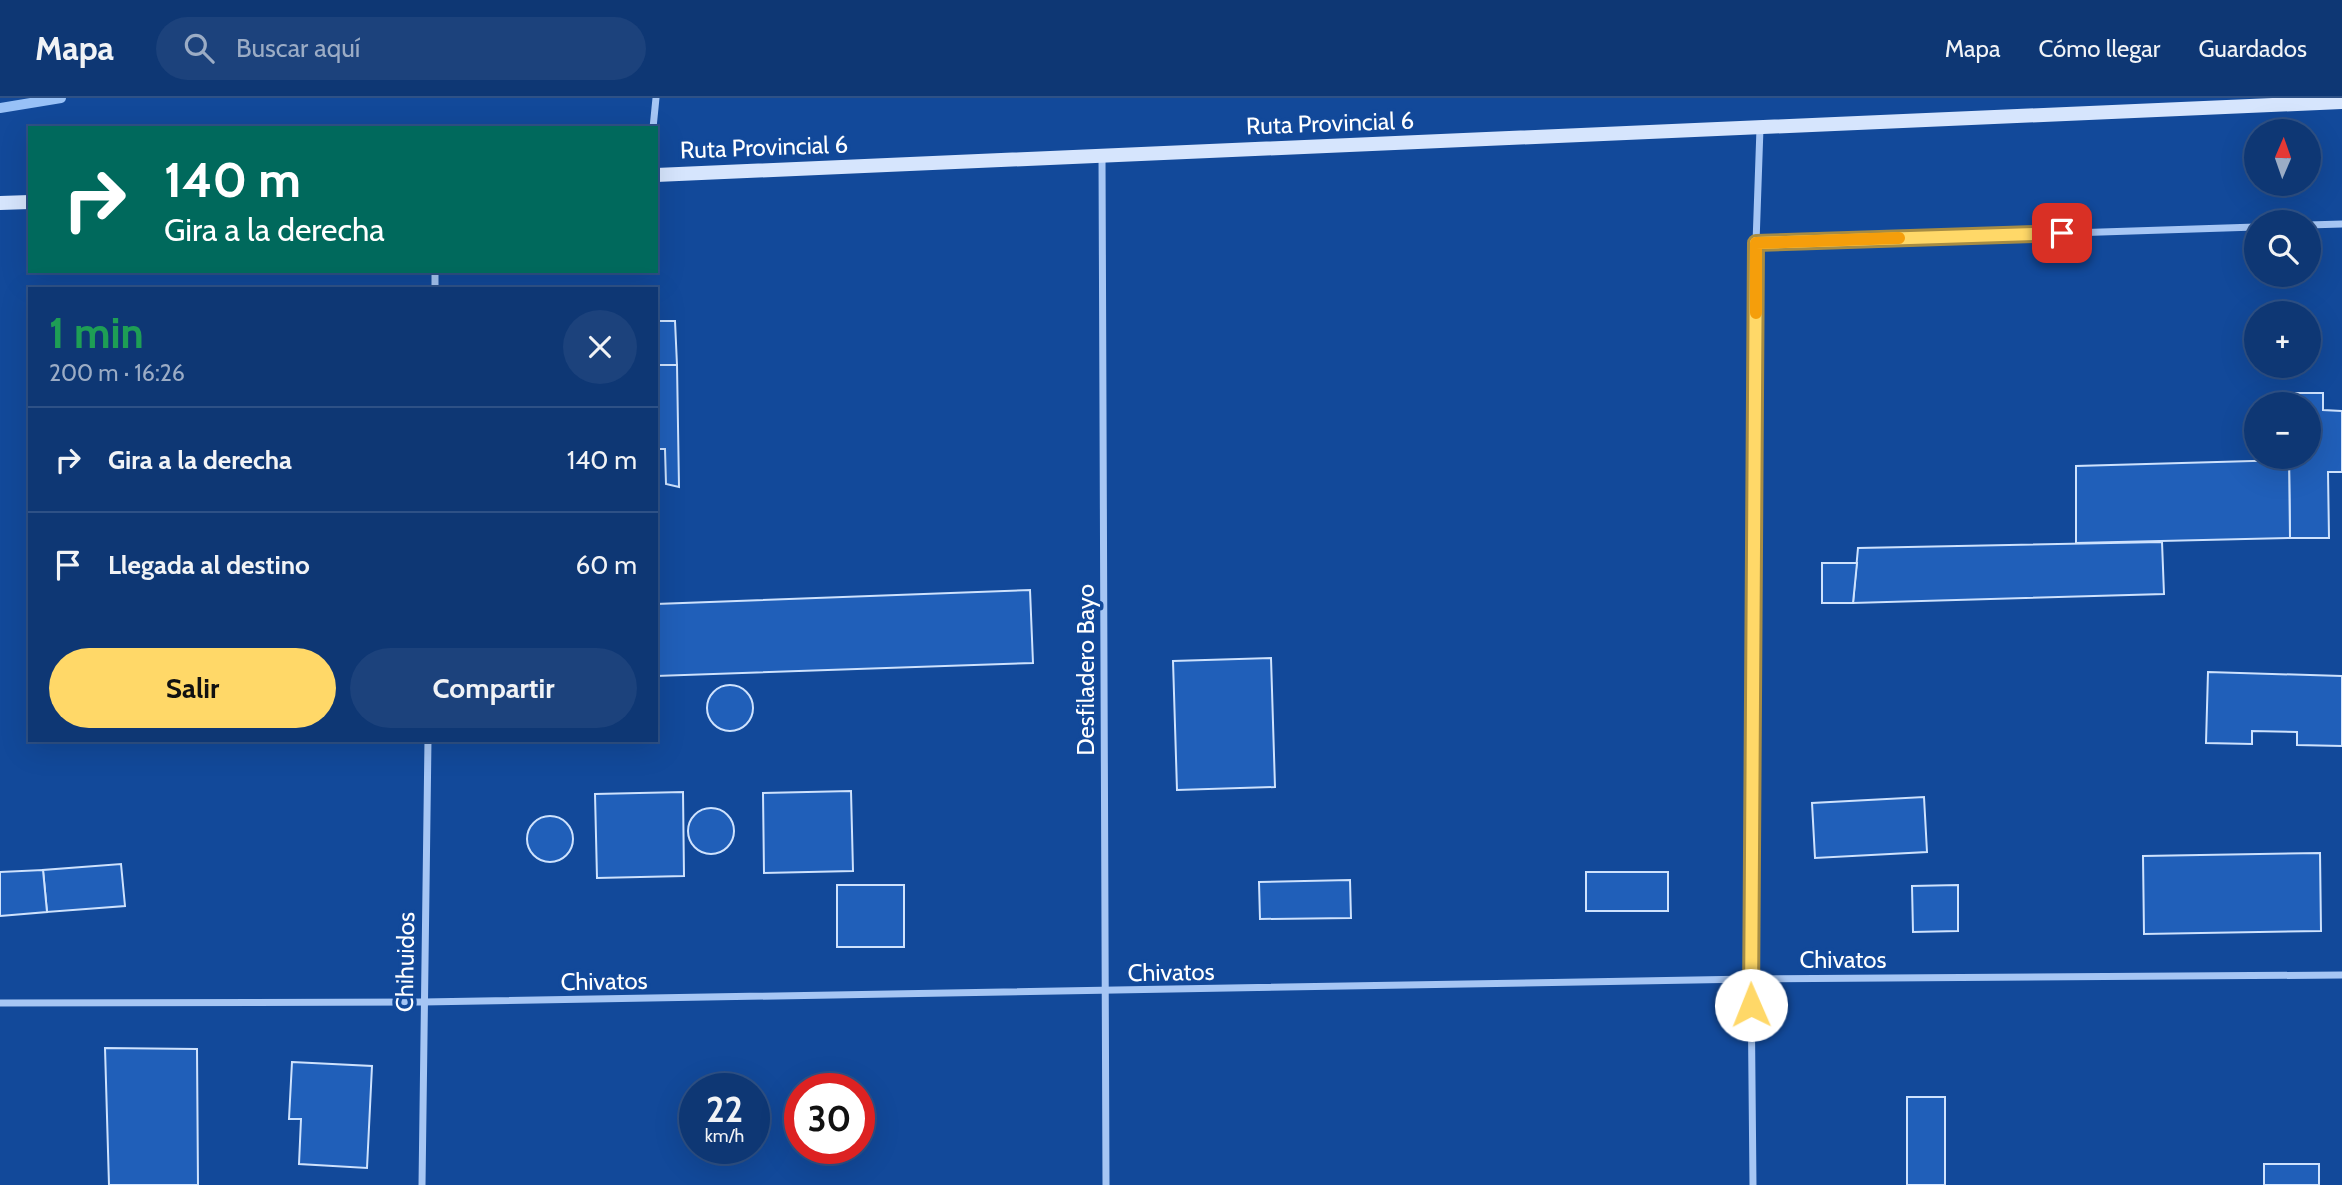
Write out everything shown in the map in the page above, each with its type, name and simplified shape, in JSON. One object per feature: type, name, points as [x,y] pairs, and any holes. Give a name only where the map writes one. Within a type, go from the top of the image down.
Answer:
[{"type":"main road","name":"Ruta Provincial 6","points":[[658,175],[2342,102]]},
{"type":"main road","points":[[0,203],[28,202]]},
{"type":"street","points":[[653,126],[656,98]]},
{"type":"street","points":[[1754,1185],[1751,979],[1756,243],[1760,127]]},
{"type":"street","name":"Desfiladero Bayo","points":[[1102,155],[1105,1185]]},
{"type":"street","points":[[2321,225],[2342,224]]},
{"type":"street","points":[[1756,243],[2244,227]]},
{"type":"street","name":"Chihuidos","points":[[422,1185],[428,742]]},
{"type":"street","name":"Chivatos","points":[[0,1003],[423,1002],[1106,993],[1751,979],[2342,975]]},
{"type":"building","points":[[658,321],[675,321],[677,365],[658,365]]},
{"type":"building","points":[[658,365],[677,365],[679,487],[666,484],[665,449],[658,449]]},
{"type":"building","points":[[2323,393],[2323,410],[2342,411],[2342,472],[2328,472],[2329,538],[2290,538],[2289,469],[2321,469]]},
{"type":"building","points":[[2244,461],[2244,469],[2289,469],[2290,538],[2076,543],[2076,466]]},
{"type":"building","points":[[2162,542],[2164,594],[1853,603],[1858,548]]},
{"type":"building","points":[[1822,563],[1857,563],[1853,603],[1822,603]]},
{"type":"building","points":[[1030,590],[1033,663],[658,676],[658,604]]},
{"type":"building","points":[[1271,658],[1275,787],[1177,790],[1173,661]]},
{"type":"building","points":[[2208,672],[2342,676],[2342,746],[2297,745],[2297,732],[2252,731],[2252,744],[2206,743]]},
{"type":"building","points":[[730,685],[746,692],[753,708],[746,724],[730,731],[714,724],[707,708],[714,692]]},
{"type":"building","points":[[851,791],[853,871],[764,873],[763,793]]},
{"type":"building","points":[[683,792],[684,876],[597,878],[595,794]]},
{"type":"building","points":[[1924,797],[1927,852],[1815,858],[1812,803]]},
{"type":"building","points":[[711,808],[727,815],[734,831],[727,847],[711,854],[695,847],[688,831],[695,815]]},
{"type":"building","points":[[550,816],[566,823],[573,839],[566,855],[550,862],[534,855],[527,839],[534,823]]},
{"type":"building","points":[[2320,853],[2321,931],[2144,934],[2143,856]]},
{"type":"building","points":[[121,864],[125,906],[47,912],[43,870]]},
{"type":"building","points":[[43,870],[47,912],[0,916],[0,872]]},
{"type":"building","points":[[1586,872],[1668,872],[1668,911],[1586,911]]},
{"type":"building","points":[[1350,880],[1351,918],[1260,919],[1259,882]]},
{"type":"building","points":[[837,885],[904,885],[904,947],[837,947]]},
{"type":"building","points":[[1958,885],[1958,931],[1913,932],[1912,886]]},
{"type":"building","points":[[105,1048],[197,1049],[198,1185],[109,1185]]},
{"type":"building","points":[[292,1062],[372,1066],[367,1168],[299,1164],[301,1119],[289,1119]]},
{"type":"building","points":[[1907,1097],[1945,1097],[1945,1185],[1907,1185]]},
{"type":"building","points":[[2264,1164],[2319,1164],[2319,1185],[2264,1185]]},
{"type":"waterway","points":[[0,108],[61,98]]},
{"type":"slow traffic","points":[[1756,313],[1756,243],[1899,238]]},
{"type":"route","points":[[1751,1005],[1756,243],[2062,233]]}]
